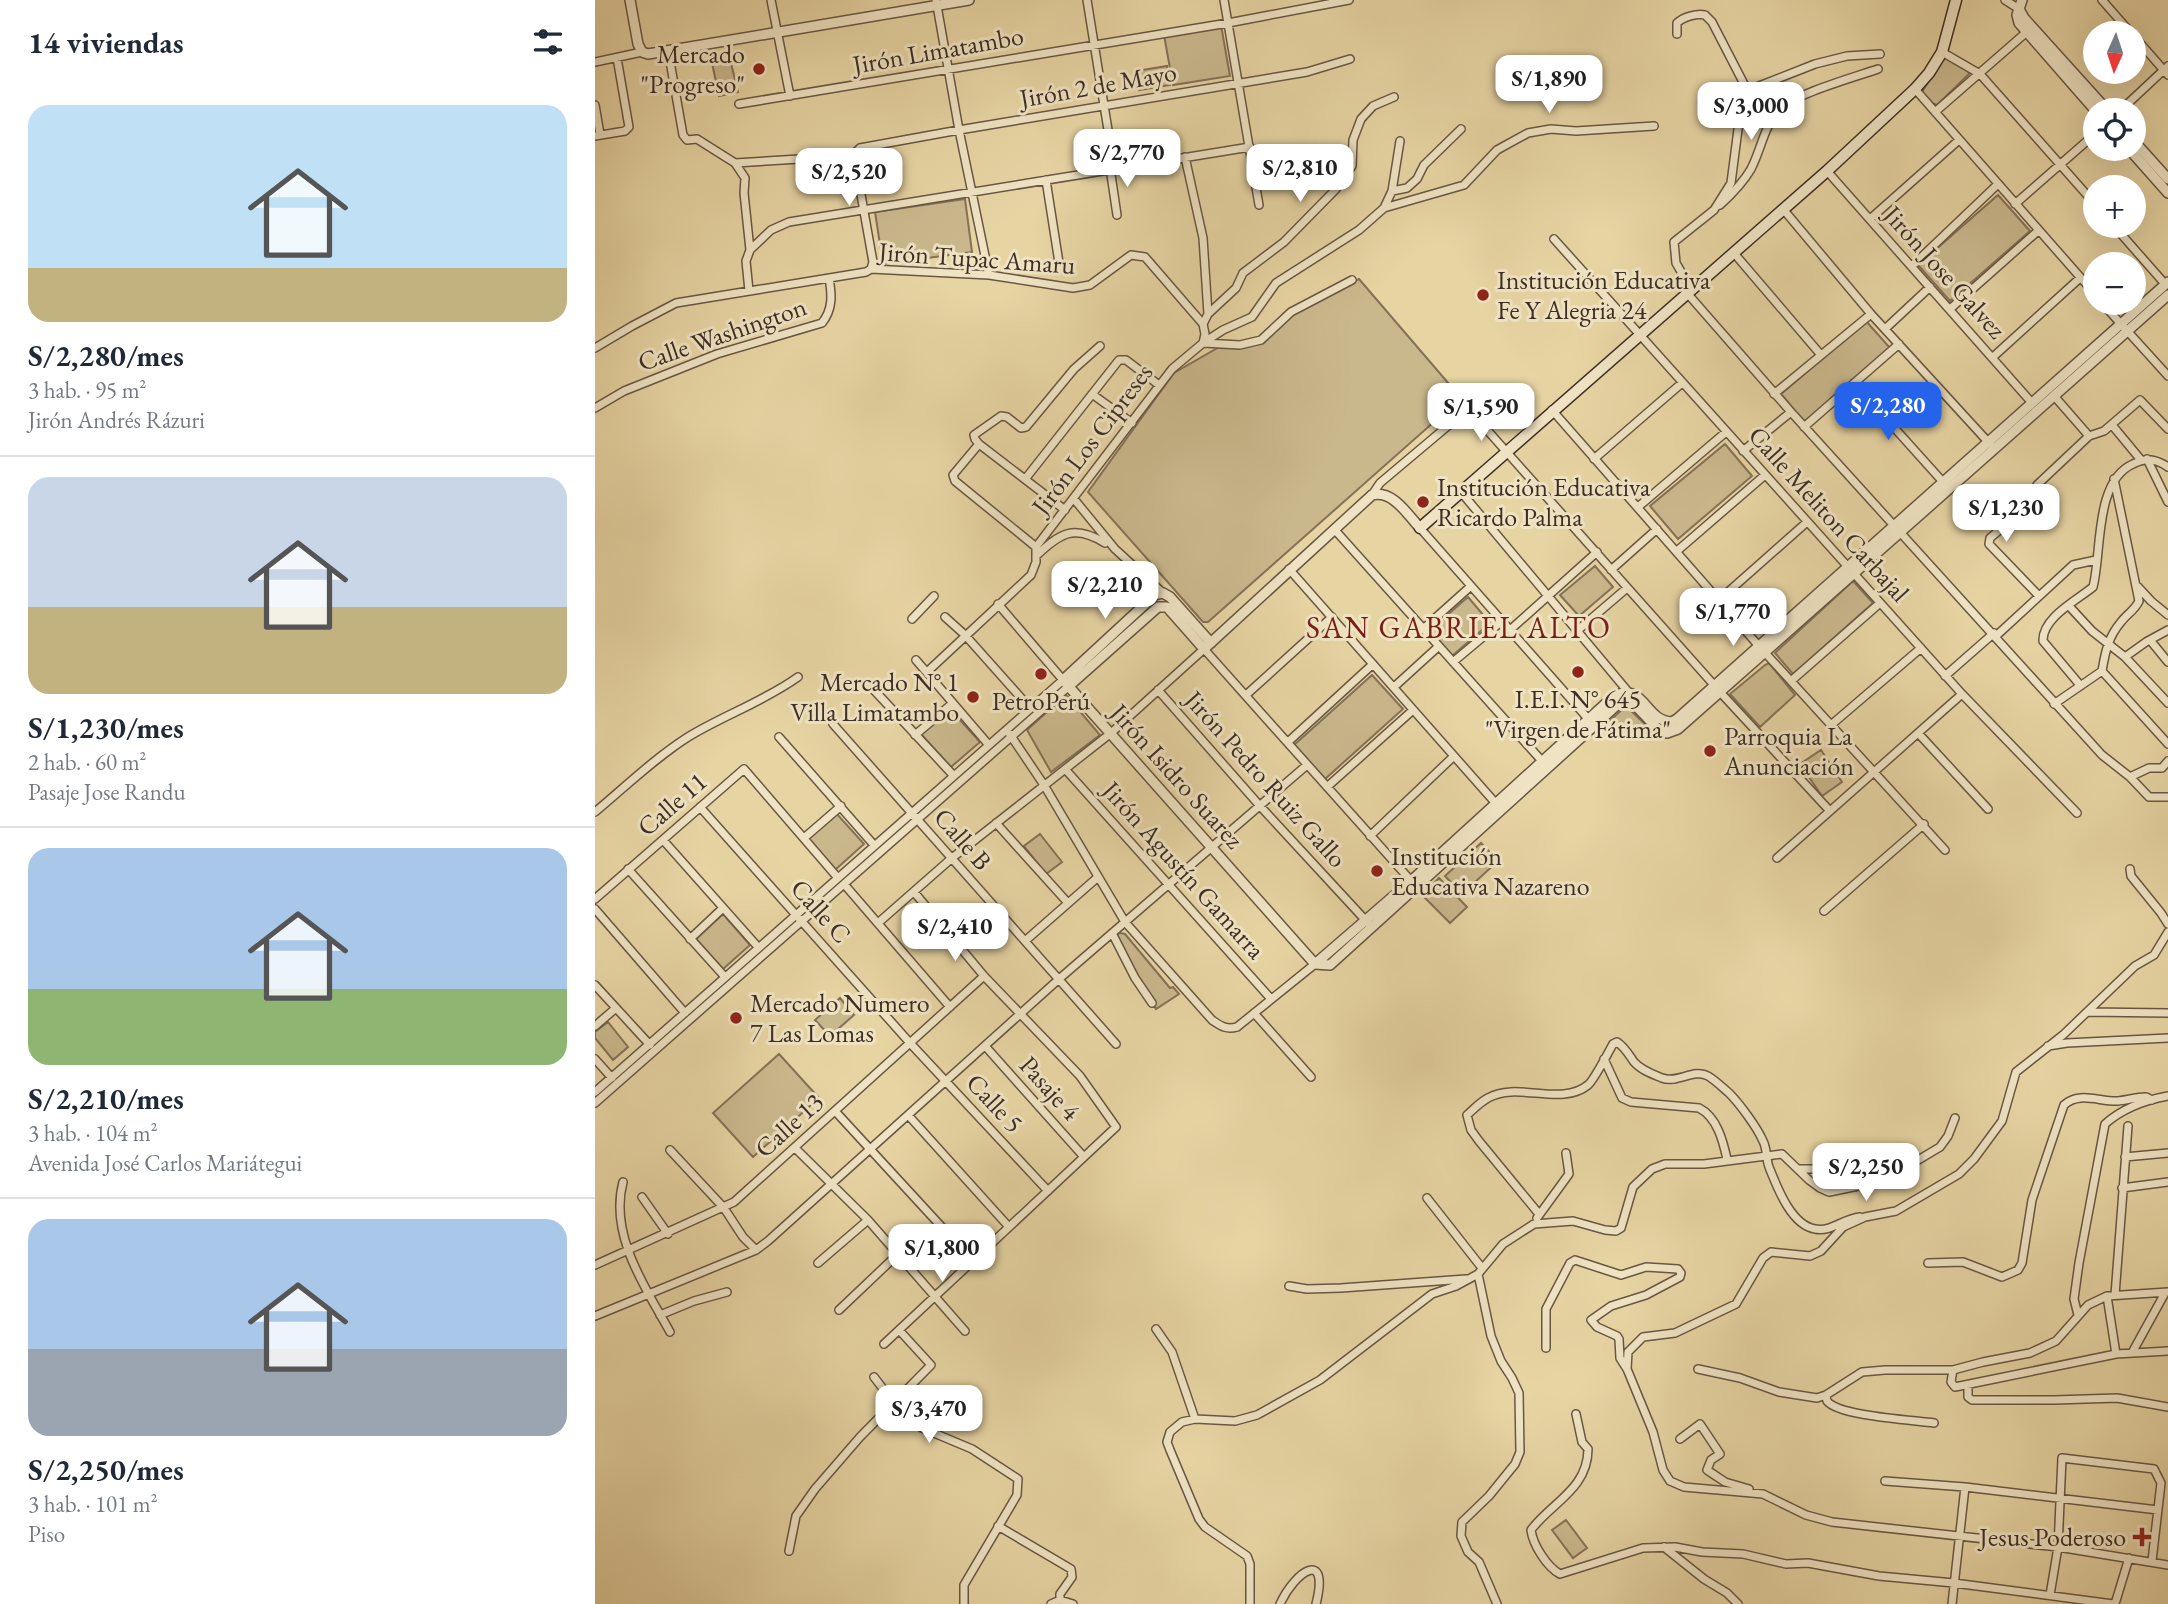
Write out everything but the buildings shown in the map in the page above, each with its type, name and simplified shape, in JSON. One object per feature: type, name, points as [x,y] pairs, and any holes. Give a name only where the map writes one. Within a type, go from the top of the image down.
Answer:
[{"type":"main road","points":[[1420,528],[1827,171],[1915,89],[1942,52],[1956,0]]},
{"type":"street","points":[[630,0],[642,52]]},
{"type":"street","points":[[771,0],[790,96]]},
{"type":"street","points":[[595,62],[937,3],[969,0]]},
{"type":"street","points":[[1087,0],[1104,105],[1117,215]]},
{"type":"street","points":[[1224,0],[1259,205]]},
{"type":"street","name":"Jirón Limatambo","points":[[739,104],[1228,23],[1349,0]]},
{"type":"street","points":[[2005,0],[2021,4],[2030,29],[2085,98]]},
{"type":"street","points":[[2102,0],[2121,21]]},
{"type":"street","points":[[937,3],[959,130],[989,275]]},
{"type":"street","points":[[1677,34],[1678,21],[1699,14],[1705,15],[1751,92]]},
{"type":"street","points":[[1935,112],[2030,29]]},
{"type":"street","points":[[2030,29],[2096,98]]},
{"type":"street","points":[[2135,98],[2167,70],[2146,48]]},
{"type":"street","points":[[668,50],[683,135],[687,140],[697,139],[736,163],[745,178],[744,193],[751,250]]},
{"type":"street","points":[[1942,52],[1980,74],[2083,191]]},
{"type":"street","points":[[1714,210],[1731,183],[1741,114],[1751,92],[1759,86],[1815,64],[1847,55],[1880,54]]},
{"type":"street","points":[[595,105],[597,135],[625,131],[629,127],[617,58]]},
{"type":"street","name":"Jirón 2 de Mayo","points":[[863,210],[855,153],[860,148],[1307,72],[1350,59]]},
{"type":"street","points":[[1878,69],[1814,91],[1780,108],[1770,122],[1751,169],[1736,190],[1674,242],[1676,263],[1689,291],[1775,394],[1995,634],[2054,704],[2102,755],[2130,777],[2149,797],[2168,797]]},
{"type":"street","points":[[1915,89],[2083,281]]},
{"type":"street","points":[[1352,280],[1301,305],[1261,340],[1240,345],[1203,343],[1203,324],[1208,314],[1237,288],[1243,274],[1284,242],[1336,189],[1352,166],[1353,140],[1361,119],[1373,106],[1394,97]]},
{"type":"street","points":[[1384,208],[1464,185],[1497,150],[1528,134],[1551,129],[1576,131],[1654,126]]},
{"type":"street","points":[[1392,191],[1407,188],[1417,179],[1424,165],[1461,129]]},
{"type":"street","points":[[1870,219],[1959,140]]},
{"type":"street","points":[[1384,208],[1392,191],[1399,141]]},
{"type":"street","points":[[2015,204],[2083,145]]},
{"type":"street","points":[[750,291],[745,261],[751,250],[771,230],[789,222],[1250,146]]},
{"type":"street","points":[[2146,154],[2168,179]]},
{"type":"street","points":[[1185,157],[1203,238],[1208,314]]},
{"type":"street","points":[[736,163],[816,158]]},
{"type":"street","points":[[2140,161],[2168,193]]},
{"type":"street","name":"Jirón Jose Galvez","points":[[1827,171],[2032,403]]},
{"type":"street","points":[[1045,180],[1060,269]]},
{"type":"street","points":[[1912,266],[1998,184]]},
{"type":"street","name":"Jirón Los Cipreses","points":[[927,672],[1031,575],[1036,547],[1172,369],[1223,330],[1252,317],[1276,283],[1359,230],[1384,208]]},
{"type":"street","points":[[1783,209],[1871,314],[1995,450]]},
{"type":"street","points":[[863,210],[873,262],[870,269]]},
{"type":"street","points":[[1950,309],[2039,230]]},
{"type":"street","points":[[1897,529],[1995,450],[2055,397],[2167,283],[2125,238]]},
{"type":"street","name":"Calle Meliton Carbajal","points":[[1554,239],[1945,676],[2077,813]]},
{"type":"street","points":[[1733,252],[1821,355]]},
{"type":"street","name":"Jirón Tupac Amaru","points":[[595,348],[676,303],[866,272],[870,269],[989,275],[1073,288],[1090,285],[1102,279],[1122,260],[1138,254],[1145,257],[1203,324]]},
{"type":"street","name":"Calle Washington","points":[[595,408],[624,391],[717,354],[822,323],[828,315],[832,297],[829,278]]},
{"type":"street","points":[[1993,357],[2080,278]]},
{"type":"street","points":[[1885,329],[1930,287]]},
{"type":"street","points":[[1315,964],[1330,965],[1369,924],[1591,722],[1614,696],[1636,695],[1660,720],[1672,722],[1717,689],[1851,571],[1943,482],[2032,403],[2168,295]]},
{"type":"street","points":[[1775,394],[1871,314]]},
{"type":"street","points":[[2113,315],[2168,376]]},
{"type":"street","points":[[1804,427],[1899,344]]},
{"type":"street","points":[[1065,510],[979,444],[974,435],[1001,416],[1007,417],[1021,428],[1026,427],[1074,369],[1100,346]]},
{"type":"street","points":[[1026,478],[1119,360],[1126,360],[1159,386]]},
{"type":"street","points":[[1594,459],[1682,383]]},
{"type":"street","points":[[1854,383],[1943,482]]},
{"type":"street","points":[[1092,394],[1132,423]]},
{"type":"street","points":[[2055,397],[2089,436]]},
{"type":"street","points":[[2036,485],[2089,436],[2104,431],[2140,400],[2168,429]]},
{"type":"street","points":[[1552,410],[1762,649],[1945,850]]},
{"type":"street","points":[[878,923],[952,858],[1111,733],[1372,495],[1375,488],[1388,476],[1467,412],[1472,413],[1507,450],[1717,689],[1829,810]]},
{"type":"street","points":[[1744,451],[1791,412]]},
{"type":"street","points":[[2112,425],[2144,459],[2168,502]]},
{"type":"street","points":[[1638,507],[1726,432]]},
{"type":"street","points":[[979,444],[953,475],[955,481],[1036,547]]},
{"type":"street","points":[[2080,685],[2042,637],[2050,622],[2093,587],[2096,551],[2101,541],[2101,521],[2114,479],[2124,468],[2144,459],[2168,467]]},
{"type":"street","points":[[1677,551],[1765,475]]},
{"type":"street","points":[[2054,704],[2102,671],[2107,644],[2139,601],[2114,479]]},
{"type":"street","points":[[1461,492],[1631,697]]},
{"type":"street","points":[[2039,596],[1989,544],[1990,538],[2043,494]]},
{"type":"street","points":[[1372,495],[1390,496],[1591,722]]},
{"type":"street","points":[[1074,499],[1115,549],[1170,597],[1246,695],[1413,884]]},
{"type":"street","points":[[1719,600],[1807,522]]},
{"type":"street","points":[[1611,570],[1657,529]]},
{"type":"street","points":[[1333,530],[1542,761]]},
{"type":"street","points":[[1036,556],[1056,538],[1078,532],[1098,538],[1115,549]]},
{"type":"street","points":[[1510,630],[1597,552]]},
{"type":"street","points":[[1945,676],[2073,565],[2096,560]]},
{"type":"street","points":[[1289,569],[1499,806]]},
{"type":"street","points":[[1423,629],[1471,586]]},
{"type":"street","points":[[2138,586],[2168,615]]},
{"type":"street","points":[[1578,630],[1627,587]]},
{"type":"street","points":[[595,1103],[802,921],[874,845],[1012,736],[1155,595],[1163,593]]},
{"type":"street","points":[[912,619],[934,596]]},
{"type":"street","points":[[1791,681],[1880,603]]},
{"type":"street","name":"Jirón Isidro Suarez","points":[[997,604],[1315,964]]},
{"type":"street","points":[[2069,606],[2107,644],[2125,657],[2168,704]]},
{"type":"street","points":[[595,1092],[796,914],[841,881],[988,744],[1158,607],[1167,607],[1207,646]]},
{"type":"street","points":[[945,617],[965,635],[1030,708]]},
{"type":"street","points":[[1246,695],[1332,617]]},
{"type":"street","points":[[1453,662],[1502,621]]},
{"type":"street","points":[[2125,657],[2168,630]]},
{"type":"street","points":[[2150,640],[2168,662]]},
{"type":"street","points":[[1394,687],[1439,646]]},
{"type":"street","points":[[1831,725],[1921,648]]},
{"type":"street","points":[[916,660],[988,744]]},
{"type":"street","points":[[1288,742],[1373,664]]},
{"type":"street","points":[[2102,671],[2168,744]]},
{"type":"street","points":[[595,813],[690,736],[773,695],[798,677]]},
{"type":"street","points":[[874,690],[953,775]]},
{"type":"street","name":"Jirón Pedro Ruiz Gallo","points":[[1158,691],[1369,924]]},
{"type":"street","points":[[1777,858],[1962,694]]},
{"type":"street","points":[[915,735],[953,703]]},
{"type":"street","points":[[1327,787],[1413,710]]},
{"type":"street","points":[[1499,806],[1542,761],[1591,722]]},
{"type":"street","name":"Calle B","points":[[833,723],[1116,1044]]},
{"type":"street","points":[[1006,729],[1044,785],[1125,922],[1200,1009],[1222,1027],[1237,1027],[1369,924]]},
{"type":"street","points":[[1918,733],[1988,809]]},
{"type":"street","points":[[779,737],[874,845]]},
{"type":"street","points":[[1370,836],[1454,756]]},
{"type":"street","points":[[2130,777],[2151,767],[2162,768],[2168,761]]},
{"type":"street","points":[[595,1315],[756,1250],[1059,979],[1307,765]]},
{"type":"street","name":"Calle 11","points":[[595,899],[744,769],[804,838]]},
{"type":"street","name":"Jirón Agustín Gamarra","points":[[1065,769],[1271,999]]},
{"type":"street","points":[[841,806],[804,838],[950,1007]]},
{"type":"street","name":"Calle C","points":[[700,807],[911,1043]]},
{"type":"street","points":[[996,823],[1068,903]]},
{"type":"street","points":[[1824,911],[1924,824]]},
{"type":"street","points":[[663,840],[758,947]]},
{"type":"street","points":[[628,869],[725,977]]},
{"type":"street","points":[[2130,869],[2131,876],[2168,924]]},
{"type":"street","points":[[1025,941],[1098,877]]},
{"type":"street","points":[[884,1344],[1115,1127],[1080,1076],[984,976],[913,892]]},
{"type":"street","points":[[691,939],[723,908]]},
{"type":"street","points":[[595,909],[685,1013]]},
{"type":"street","points":[[1539,1214],[1480,1143],[1471,1130],[1467,1115],[1488,1097],[1503,1093],[1534,1091],[1558,1094],[1578,1091],[1589,1085],[1613,1044],[1618,1042],[1636,1065],[1666,1080],[1698,1073],[1707,1075],[1731,1095],[1764,1142],[1766,1156],[1785,1201],[1798,1220],[1807,1227],[1817,1230],[1831,1228],[1847,1218],[1896,1211],[1948,1181],[1967,1166],[2002,1121],[2016,1072],[2088,1012],[2135,966],[2154,955],[2168,932]]},
{"type":"street","points":[[1112,933],[1128,966],[1152,1003]]},
{"type":"street","name":"Calle 13","points":[[595,1265],[734,1202],[984,976]]},
{"type":"street","points":[[595,985],[650,1045]]},
{"type":"street","points":[[595,1026],[616,1008]]},
{"type":"street","points":[[2088,1012],[2168,1013]]},
{"type":"street","points":[[1254,1013],[1311,1077]]},
{"type":"street","points":[[2047,1046],[2168,1038]]},
{"type":"street","name":"Calle 5","points":[[911,1043],[1048,1191]]},
{"type":"street","name":"Pasaje 4","points":[[986,1047],[1084,1157]]},
{"type":"street","points":[[595,1059],[612,1078]]},
{"type":"street","points":[[1604,1059],[1622,1098],[1631,1102],[1699,1108],[1707,1112],[1724,1143],[1727,1160]]},
{"type":"street","points":[[2078,1315],[2074,1299],[2079,1263],[2105,1124],[2152,1100],[2168,1096]]},
{"type":"street","points":[[1928,1263],[1963,1262],[2002,1277],[2018,1270],[2023,1258],[2032,1200],[2067,1101],[2085,1097],[2116,1101],[2146,1097],[2152,1100]]},
{"type":"street","points":[[835,1111],[974,1261]]},
{"type":"street","points":[[908,1115],[1009,1227]]},
{"type":"street","points":[[1250,1604],[1250,1564],[1247,1556],[1205,1527],[1199,1519],[1167,1442],[1170,1432],[1182,1422],[1195,1419],[1235,1421],[1257,1415],[1282,1402],[1320,1380],[1432,1294],[1470,1279],[1503,1244],[1534,1224],[1573,1221],[1616,1231],[1621,1228],[1633,1187],[1651,1169],[1665,1164],[1704,1164],[1782,1154],[1820,1188],[1829,1192],[1883,1181],[1940,1147],[1955,1118]]},
{"type":"street","points":[[2116,1354],[2111,1295],[2128,1126]]},
{"type":"street","points":[[795,1147],[868,1220],[965,1331]]},
{"type":"street","points":[[670,1150],[724,1208],[743,1237],[756,1250]]},
{"type":"street","points":[[1534,1224],[1569,1174],[1566,1153]]},
{"type":"street","points":[[2125,1157],[2168,1153]]},
{"type":"street","points":[[1798,1169],[1815,1170],[1831,1164],[1878,1157]]},
{"type":"street","points":[[623,1182],[619,1200],[621,1232],[670,1332]]},
{"type":"street","points":[[2122,1188],[2168,1182]]},
{"type":"street","points":[[642,1197],[668,1234]]},
{"type":"street","points":[[1427,1198],[1480,1271],[1490,1336],[1519,1393],[1520,1452],[1515,1464],[1489,1496],[1462,1522],[1461,1536],[1468,1552],[1479,1562],[1497,1604]]},
{"type":"street","points":[[1627,1369],[1628,1352],[1643,1337],[1675,1333],[1736,1304],[1763,1258],[1771,1252],[1811,1256],[1821,1251],[1843,1227],[1864,1217]]},
{"type":"street","points":[[818,1263],[868,1220]]},
{"type":"street","points":[[839,1310],[897,1255]]},
{"type":"street","points":[[1546,1348],[1546,1309],[1570,1263],[1575,1260],[1624,1275],[1653,1266],[1678,1269],[1680,1277],[1646,1294],[1611,1306],[1591,1320],[1619,1339],[1620,1358],[1654,1432],[1663,1470],[1670,1481],[1684,1487],[1763,1494]]},
{"type":"street","points":[[1289,1286],[1341,1289],[1470,1279]]},
{"type":"street","points":[[660,1315],[694,1301],[727,1292]]},
{"type":"street","points":[[1699,1369],[1740,1378],[1809,1399],[1826,1395],[1861,1372],[1953,1370],[2038,1350],[2056,1341],[2088,1305],[2111,1295],[2166,1293]]},
{"type":"street","points":[[2133,1351],[2166,1293]]},
{"type":"street","points":[[1156,1329],[1172,1352],[1195,1419]]},
{"type":"street","points":[[789,1551],[796,1516],[809,1498],[860,1437],[930,1365],[899,1330]]},
{"type":"street","points":[[1953,1370],[1952,1385],[1955,1387],[2133,1351],[2168,1350]]},
{"type":"street","points":[[874,1377],[894,1403],[922,1428],[972,1449],[1018,1479],[1017,1495],[964,1585],[964,1604]]},
{"type":"street","points":[[1968,1384],[1968,1397],[1972,1400],[2054,1401],[2117,1398],[2168,1407]]},
{"type":"street","points":[[1826,1395],[1827,1401],[1835,1408],[1934,1423]]},
{"type":"street","points":[[1576,1414],[1582,1442],[1588,1449],[1586,1467],[1560,1503],[1531,1530],[1532,1537],[1551,1569],[1560,1574],[1643,1548],[1675,1546],[1702,1552],[1743,1554],[1786,1564],[1808,1563],[1866,1574],[2114,1604],[2129,1558]]},
{"type":"street","points":[[1680,1439],[1700,1424],[1720,1454],[1708,1465],[1710,1474],[1725,1482],[1763,1494],[1806,1515],[1832,1522],[2058,1547],[2168,1564]]},
{"type":"street","points":[[2050,1595],[2058,1547],[2062,1458],[2154,1469],[2161,1483],[2152,1561]]},
{"type":"street","points":[[1885,1480],[2158,1510]]},
{"type":"street","points":[[1952,1604],[1965,1487]]},
{"type":"street","points":[[998,1526],[1071,1569],[1072,1577],[1060,1594],[1060,1600]]},
{"type":"street","points":[[1664,1547],[1738,1604]]},
{"type":"street","points":[[1280,1604],[1300,1573],[1308,1570],[1319,1575],[1316,1604]]},
{"type":"street","points":[[1051,1604],[1060,1600],[1073,1604]]},
{"type":"shaded area","points":[[1221,25],[1230,76],[1173,85],[1164,35]]},
{"type":"shaded area","points":[[1944,57],[1968,70],[1969,74],[1937,105],[1922,92]]},
{"type":"shaded area","points":[[730,59],[738,92],[719,96],[712,63]]},
{"type":"shaded area","points":[[1167,66],[1170,85],[1139,90],[1136,71]]},
{"type":"shaded area","points":[[1998,195],[2030,231],[1950,301],[1918,265]]},
{"type":"shaded area","points":[[965,199],[972,252],[883,264],[875,212]]},
{"type":"shaded area","points":[[1359,279],[1461,398],[1208,622],[1203,622],[1088,492],[1174,373],[1221,346],[1243,348],[1263,341],[1304,305]]},
{"type":"shaded area","points":[[1866,321],[1890,348],[1804,422],[1781,394]]},
{"type":"shaded area","points":[[1725,444],[1752,476],[1678,539],[1650,506]]},
{"type":"shaded area","points":[[1595,566],[1613,587],[1579,616],[1560,595]]},
{"type":"shaded area","points":[[1853,581],[1873,603],[1793,674],[1775,653]]},
{"type":"shaded area","points":[[1468,597],[1490,623],[1452,656],[1430,630]]},
{"type":"shaded area","points":[[1769,663],[1795,695],[1760,727],[1730,694]]},
{"type":"shaded area","points":[[1372,675],[1403,709],[1325,779],[1294,745]]},
{"type":"shaded area","points":[[1066,695],[1100,735],[1051,772],[1027,730]]},
{"type":"shaded area","points":[[1626,706],[1650,729],[1649,732],[1625,728],[1603,731],[1602,728]]},
{"type":"shaded area","points":[[950,709],[980,742],[951,767],[921,734]]},
{"type":"shaded area","points":[[1821,750],[1842,782],[1822,796],[1800,764]]},
{"type":"shaded area","points":[[836,813],[864,844],[835,870],[807,838]]},
{"type":"shaded area","points":[[1040,834],[1062,862],[1046,874],[1024,846]]},
{"type":"shaded area","points":[[1481,843],[1498,861],[1462,894],[1445,876]]},
{"type":"shaded area","points":[[1439,878],[1467,907],[1450,923],[1422,895]]},
{"type":"shaded area","points":[[723,914],[750,945],[723,969],[696,939]]},
{"type":"shaded area","points":[[1125,934],[1170,988],[1173,987],[1179,994],[1156,1009],[1117,942],[1117,935]]},
{"type":"shaded area","points":[[840,998],[854,1015],[830,1036],[815,1020]]},
{"type":"shaded area","points":[[608,1022],[628,1047],[613,1060],[595,1038],[595,1032]]},
{"type":"shaded area","points":[[779,1054],[819,1098],[753,1157],[713,1113]]},
{"type":"shaded area","points":[[1566,1520],[1587,1548],[1573,1558],[1552,1530]]},
{"type":"place","name":"Mercado \"Progreso\"","points":[[759,69]]},
{"type":"place","name":"Institución Educativa Fe Y Alegria 24","points":[[1483,295]]},
{"type":"place","name":"Institución Educativa Ricardo Palma","points":[[1423,502]]},
{"type":"place","name":"I.E.I. N° 645 \"Virgen de Fátima\"","points":[[1578,672]]},
{"type":"place","name":"PetroPerú","points":[[1041,674]]},
{"type":"place","name":"Mercado N° 1 Villa Limatambo","points":[[973,697]]},
{"type":"place","name":"Parroquia La Anunciación","points":[[1710,751]]},
{"type":"place","name":"Institución Educativa Nazareno","points":[[1377,871]]},
{"type":"place","name":"Mercado Numero 7 Las Lomas","points":[[736,1018]]},
{"type":"place","name":"Jesus Poderoso","points":[[2142,1537]]},
{"type":"district","name":"SAN GABRIEL ALTO","points":[[1459,627]]}]
